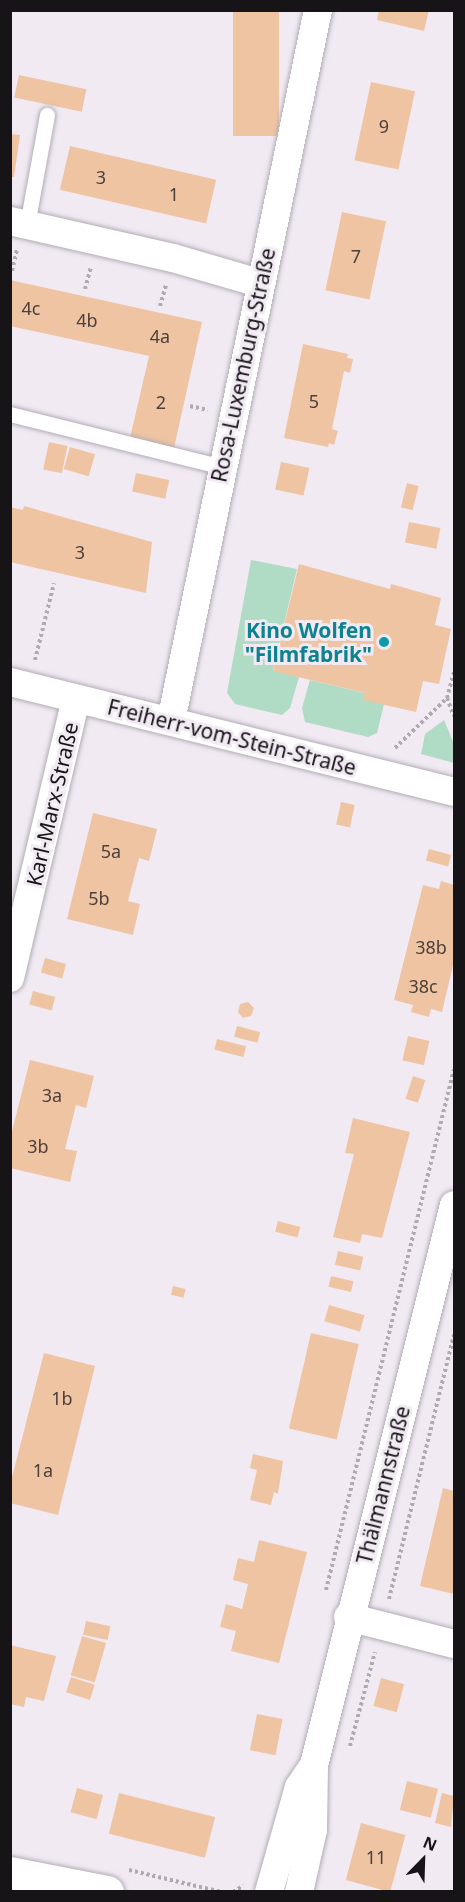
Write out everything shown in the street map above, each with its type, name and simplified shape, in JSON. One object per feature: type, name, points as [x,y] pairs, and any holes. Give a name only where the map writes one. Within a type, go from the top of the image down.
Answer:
[{"type":"street","name":"Rosa-Luxemburg-Straße","points":[[171,721],[259,283],[318,10]]},
{"type":"street","points":[[19,223],[173,258],[259,283]]},
{"type":"street","name":"Freiherr-vom-Stein-Straße","points":[[19,684],[454,792]]},
{"type":"street","name":"Karl-Marx-Straße","points":[[10,978],[16,934],[76,699]]},
{"type":"street","name":"Thälmannstraße","points":[[299,1892],[313,1830],[314,1765],[348,1617],[448,1255],[454,1205]]},
{"type":"street","points":[[348,1617],[454,1644]]},
{"type":"street","name":"Thälmannstraße","points":[[268,1892],[299,1787],[314,1765]]},
{"type":"street","points":[[10,1873],[47,1886],[61,1880],[107,1892]]},
{"type":"lane","points":[[19,223],[47,115]]},
{"type":"lane","points":[[10,414],[222,467]]},
{"type":"path","points":[[19,684],[54,583]]},
{"type":"path","points":[[371,771],[447,698],[454,672]]},
{"type":"path","points":[[447,698],[454,716]]},
{"type":"path","points":[[325,1594],[454,1069]]},
{"type":"green space","points":[[251,560],[297,569],[273,670],[299,677],[290,708],[282,715],[235,704],[227,693]]},
{"type":"green space","points":[[310,680],[365,693],[384,704],[377,733],[368,737],[305,722],[302,708]]},
{"type":"green space","points":[[444,720],[454,744],[454,763],[421,754],[425,734]]},
{"type":"building","points":[[233,10],[279,10],[279,136],[233,136]]},
{"type":"building","points":[[379,10],[429,10],[424,31],[377,20]]},
{"type":"building","points":[[19,75],[86,89],[82,112],[14,97]]},
{"type":"building","points":[[371,82],[415,91],[398,170],[354,160]]},
{"type":"building","points":[[10,134],[20,135],[14,177],[10,177]]},
{"type":"building","points":[[70,146],[216,180],[206,224],[60,190]]},
{"type":"building","points":[[342,212],[386,221],[369,300],[325,290]]},
{"type":"building","points":[[10,280],[202,322],[174,448],[130,438],[149,356],[10,326]]},
{"type":"building","points":[[303,344],[348,354],[347,358],[353,359],[350,373],[344,371],[332,429],[338,431],[334,445],[329,443],[328,447],[284,438]]},
{"type":"building","points":[[49,442],[68,446],[62,473],[43,469]]},
{"type":"building","points":[[70,447],[95,454],[89,476],[64,469]]},
{"type":"building","points":[[281,462],[309,468],[304,495],[275,489]]},
{"type":"building","points":[[136,473],[169,480],[165,499],[132,492]]},
{"type":"building","points":[[407,483],[419,486],[413,510],[401,507]]},
{"type":"building","points":[[24,506],[152,542],[146,593],[10,562],[10,507],[23,510]]},
{"type":"building","points":[[409,522],[440,528],[436,549],[405,543]]},
{"type":"building","points":[[299,564],[390,589],[391,584],[441,598],[435,625],[451,629],[439,684],[423,681],[416,712],[363,700],[365,693],[273,671]]},
{"type":"building","points":[[341,802],[355,805],[350,827],[336,824]]},
{"type":"building","points":[[93,813],[157,829],[149,861],[139,858],[128,901],[140,904],[133,935],[67,919]]},
{"type":"building","points":[[429,849],[451,855],[448,867],[426,861]]},
{"type":"building","points":[[441,881],[454,885],[454,961],[442,1012],[431,1009],[429,1017],[411,1012],[413,1005],[394,1000],[423,885],[439,889]]},
{"type":"building","points":[[45,958],[66,964],[62,978],[41,972]]},
{"type":"building","points":[[33,991],[55,997],[52,1010],[29,1005]]},
{"type":"building","points":[[248,1002],[254,1008],[251,1016],[243,1018],[238,1012],[240,1004]]},
{"type":"building","points":[[237,1026],[260,1032],[257,1043],[234,1037]]},
{"type":"building","points":[[408,1036],[429,1041],[424,1065],[402,1060]]},
{"type":"building","points":[[217,1039],[246,1046],[243,1057],[214,1050]]},
{"type":"building","points":[[30,1060],[94,1076],[86,1108],[76,1105],[65,1149],[77,1151],[70,1182],[10,1168],[10,1139]]},
{"type":"building","points":[[413,1076],[425,1080],[418,1103],[406,1099]]},
{"type":"building","points":[[353,1118],[410,1132],[382,1238],[362,1234],[360,1243],[333,1237],[354,1154],[345,1153]]},
{"type":"building","points":[[278,1221],[300,1227],[297,1238],[275,1232]]},
{"type":"building","points":[[338,1251],[363,1257],[360,1270],[335,1265]]},
{"type":"building","points":[[331,1276],[353,1281],[351,1292],[329,1287]]},
{"type":"building","points":[[173,1286],[186,1289],[184,1298],[171,1295]]},
{"type":"building","points":[[329,1305],[365,1315],[360,1332],[324,1321]]},
{"type":"building","points":[[311,1333],[359,1344],[337,1440],[289,1428]]},
{"type":"building","points":[[44,1353],[95,1366],[58,1515],[10,1503],[10,1485]]},
{"type":"building","points":[[253,1454],[283,1461],[278,1494],[274,1492],[271,1505],[250,1500],[257,1470],[250,1468]]},
{"type":"building","points":[[443,1488],[454,1491],[454,1594],[420,1586]]},
{"type":"building","points":[[259,1540],[307,1552],[279,1663],[231,1651],[236,1631],[220,1627],[226,1604],[242,1609],[248,1584],[233,1580],[238,1558],[254,1562]]},
{"type":"building","points":[[86,1621],[110,1626],[108,1640],[83,1635]]},
{"type":"building","points":[[82,1636],[106,1643],[95,1682],[71,1675]]},
{"type":"building","points":[[10,1645],[56,1656],[44,1701],[26,1697],[24,1707],[10,1704]]},
{"type":"building","points":[[71,1677],[95,1685],[90,1700],[66,1692]]},
{"type":"building","points":[[381,1678],[404,1684],[397,1712],[373,1706]]},
{"type":"building","points":[[257,1714],[283,1719],[275,1755],[250,1750]]},
{"type":"building","points":[[407,1781],[438,1789],[431,1818],[400,1810]]},
{"type":"building","points":[[77,1788],[103,1795],[97,1819],[71,1812]]},
{"type":"building","points":[[119,1793],[215,1817],[205,1858],[109,1834]]},
{"type":"building","points":[[442,1793],[454,1796],[451,1827],[435,1823]]},
{"type":"building","points":[[361,1823],[405,1835],[390,1892],[346,1880]]},
{"type":"place","name":"Kino Wolfen \"Filmfabrik\"","points":[[384,642]]}]
